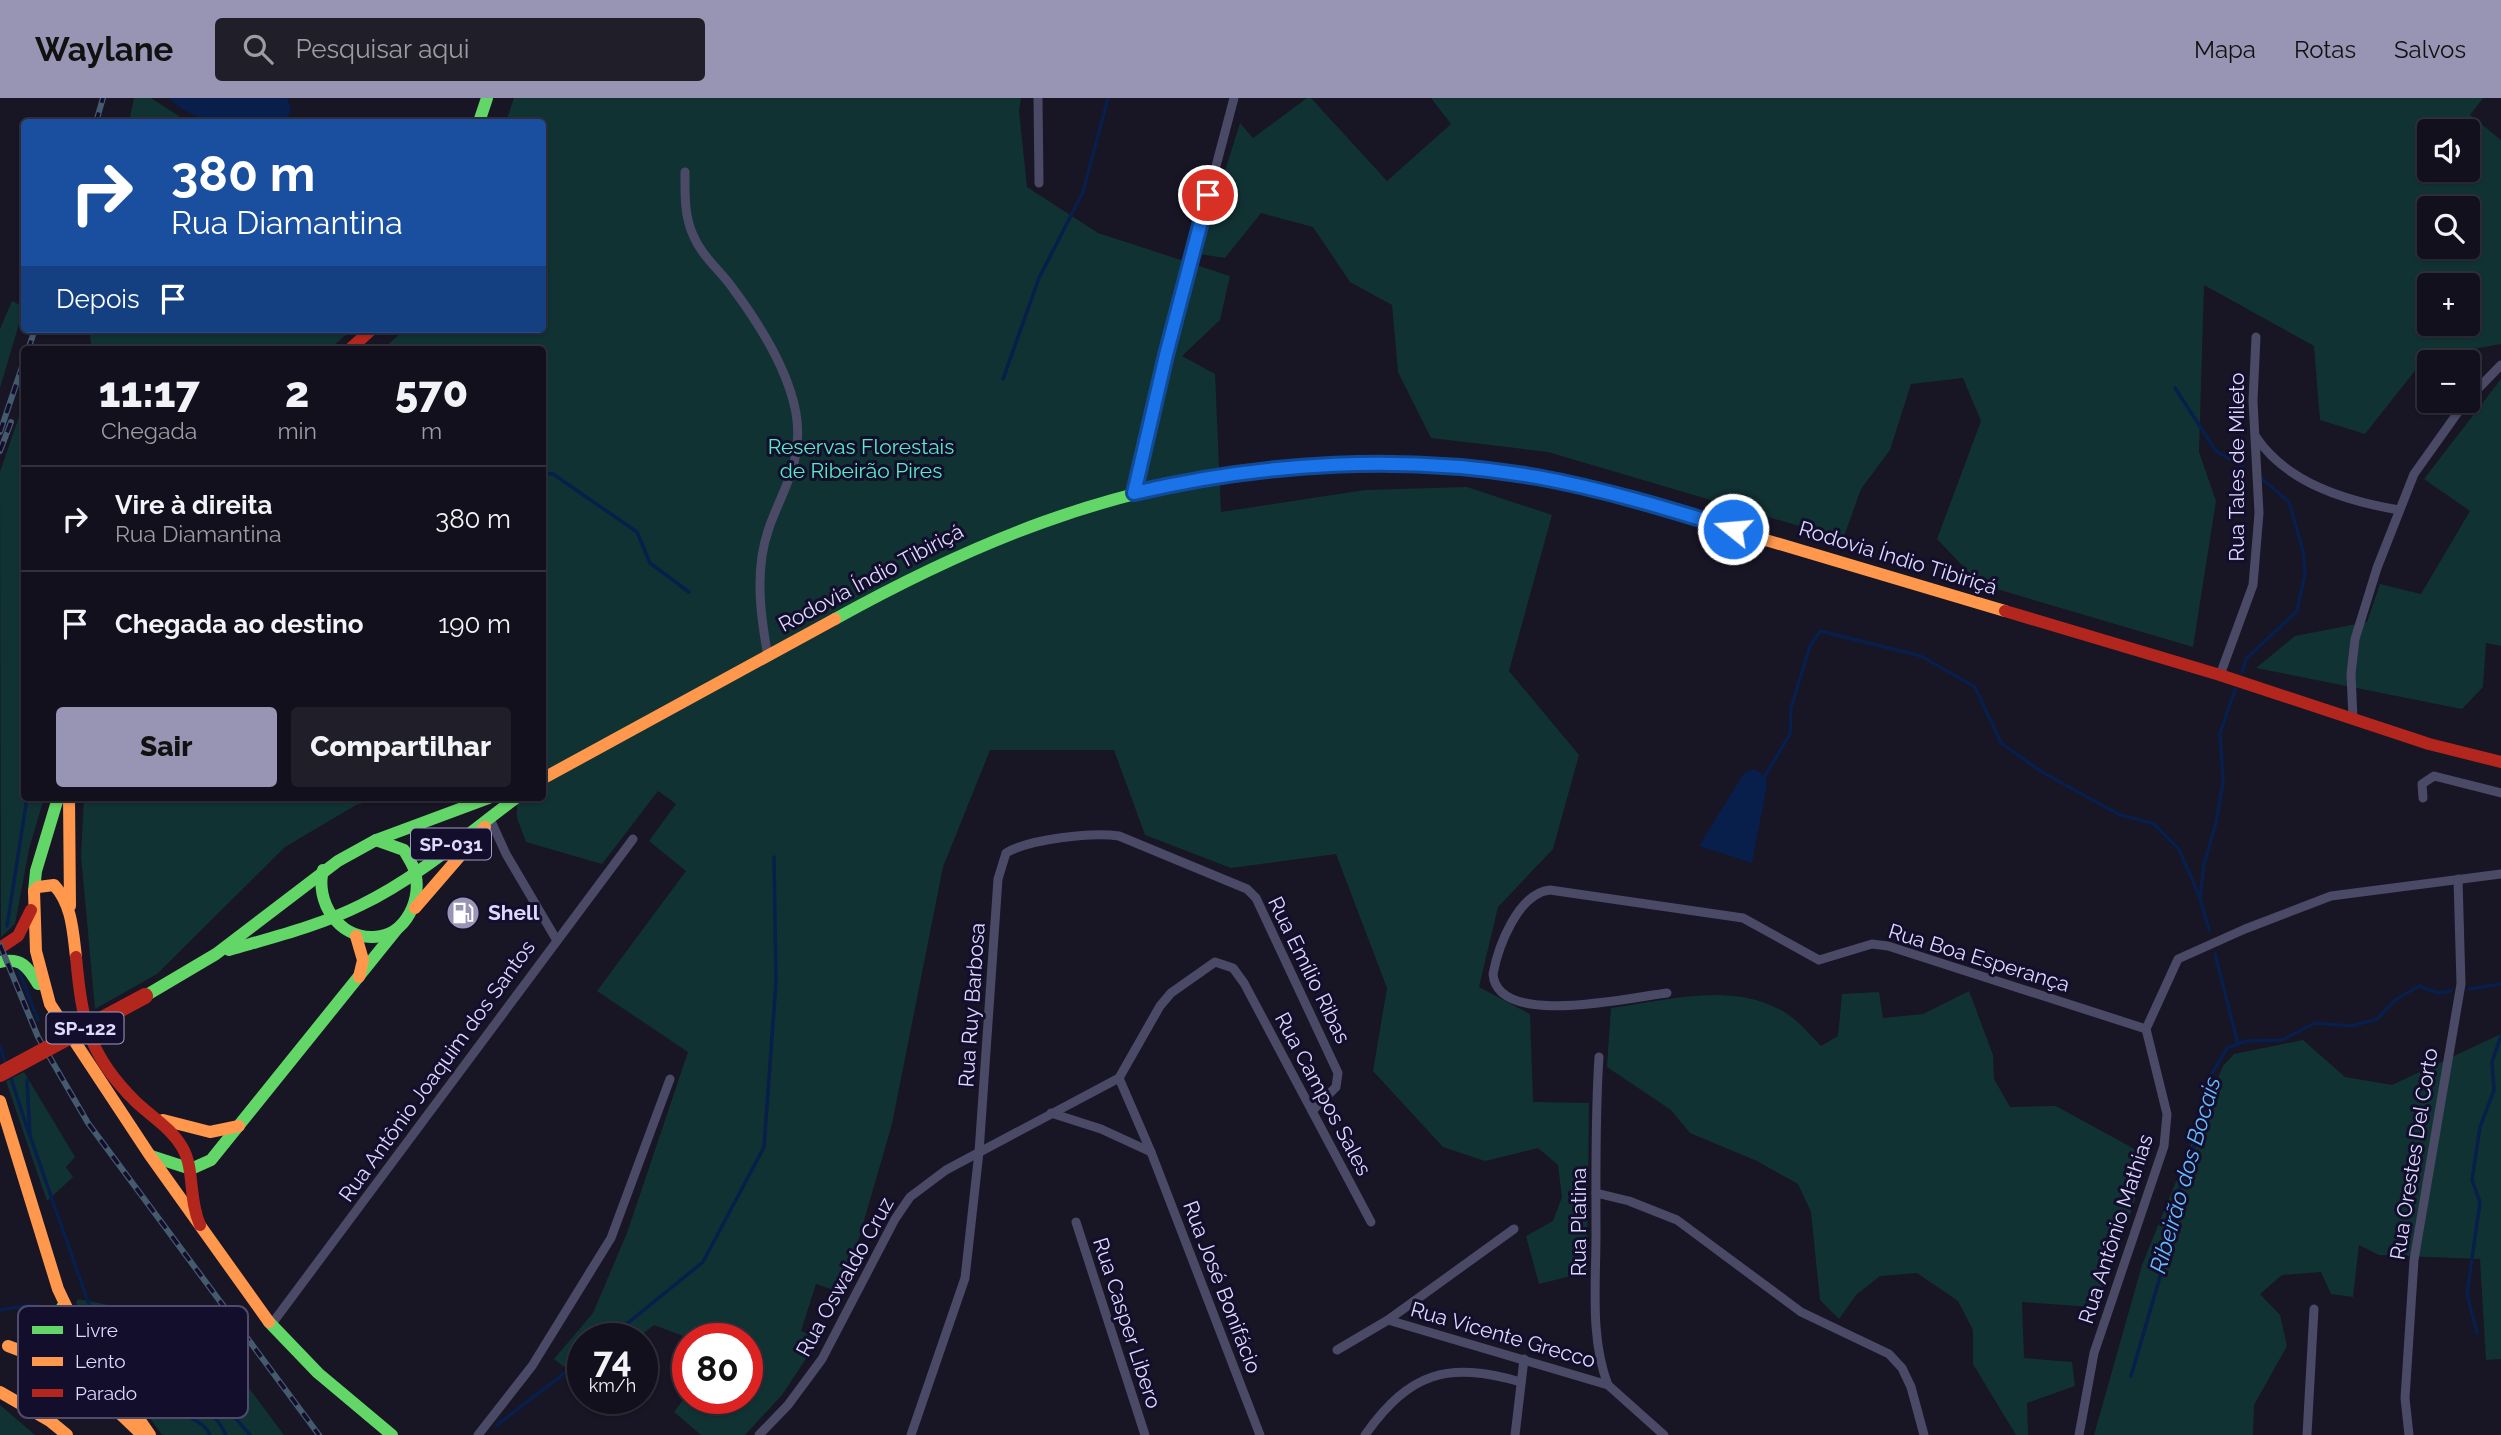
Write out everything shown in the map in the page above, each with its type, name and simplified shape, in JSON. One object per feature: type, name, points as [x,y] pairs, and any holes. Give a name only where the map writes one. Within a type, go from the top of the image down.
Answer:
[{"type":"main road","points":[[480,119],[487,98]]},
{"type":"main road","points":[[353,346],[368,333]]},
{"type":"main road","name":"Rodovia Índio Tibiriçá","points":[[546,777],[959,554],[1015,530],[1134,493],[1233,474],[1334,464],[1405,465],[1535,477],[1586,487],[2220,675],[2429,744],[2501,762]]},
{"type":"main road","name":"SP-122","points":[[57,801],[36,871],[33,898],[36,951],[51,1004],[149,1154]]},
{"type":"main road","name":"SP-122","points":[[69,801],[67,830],[70,913],[76,989],[85,1027],[118,1082],[177,1139],[191,1170]]},
{"type":"main road","name":"SP-031","points":[[0,1074],[145,996],[216,954],[323,870],[376,840],[481,801]]},
{"type":"main road","points":[[149,1154],[174,1166],[191,1170],[211,1160],[397,929],[479,834],[511,802]]},
{"type":"main road","name":"SP-031","points":[[216,954],[306,928],[364,905],[417,871],[511,802]]},
{"type":"main road","points":[[376,840],[404,850],[417,871],[419,885],[413,911]]},
{"type":"main road","points":[[396,885],[405,868],[404,850]]},
{"type":"main road","points":[[323,870],[321,901],[334,918],[353,934],[363,960],[358,979]]},
{"type":"main road","points":[[0,948],[18,936],[33,898],[46,885],[60,888],[70,913]]},
{"type":"main road","points":[[321,901],[336,906],[364,905]]},
{"type":"main road","points":[[306,928],[326,926],[376,938],[397,929]]},
{"type":"main road","points":[[0,962],[16,958],[23,961],[51,1004]]},
{"type":"main road","points":[[0,1101],[61,1306]]},
{"type":"main road","points":[[157,1118],[210,1132],[239,1126]]},
{"type":"main road","points":[[149,1154],[168,1156],[177,1148],[177,1139]]},
{"type":"main road","points":[[149,1154],[271,1325],[318,1373],[392,1435]]},
{"type":"main road","points":[[191,1170],[190,1196],[200,1225]]},
{"type":"main road","points":[[58,1289],[66,1306]]},
{"type":"main road","points":[[0,1392],[18,1402]]},
{"type":"main road","points":[[44,1418],[67,1435]]},
{"type":"main road","points":[[124,1418],[142,1435]]},
{"type":"main road","points":[[138,1418],[150,1435]]},
{"type":"street","points":[[1038,98],[1039,183]]},
{"type":"street","points":[[1134,493],[1166,355],[1234,98]]},
{"type":"street","points":[[685,172],[686,206],[693,235],[764,334],[790,391],[796,413],[798,446],[794,471],[762,555],[759,599],[768,657]]},
{"type":"street","name":"Rua Tales de Mileto","points":[[2220,675],[2253,584],[2259,513],[2255,436],[2256,337]]},
{"type":"street","points":[[2480,387],[2501,365]]},
{"type":"street","points":[[2353,719],[2351,674],[2358,629],[2399,510],[2425,456],[2457,413]]},
{"type":"street","points":[[2255,436],[2267,454],[2302,479],[2332,493],[2399,510]]},
{"type":"street","points":[[2423,798],[2422,784],[2434,776],[2501,793]]},
{"type":"street","points":[[491,821],[506,855],[556,939]]},
{"type":"street","points":[[479,834],[492,838],[506,855]]},
{"type":"street","name":"Rua Emílio Ribas","points":[[1002,861],[1006,853],[1023,845],[1111,834],[1140,842],[1247,889],[1256,898],[1338,1073],[1336,1087],[1312,1111]]},
{"type":"street","name":"Rua Antônio Joaquim dos Santos","points":[[271,1325],[633,839]]},
{"type":"street","name":"Rua Ruy Barbosa","points":[[911,1435],[965,1278],[979,1152],[1002,861]]},
{"type":"street","points":[[2146,1028],[2178,959],[2185,953],[2331,896],[2501,874]]},
{"type":"street","name":"Rua Orestes Del Corto","points":[[2409,1435],[2405,1398],[2414,1260],[2461,984],[2458,879]]},
{"type":"street","name":"Rua Boa Esperança","points":[[1667,993],[1550,1007],[1529,1006],[1505,995],[1494,983],[1495,965],[1517,914],[1532,895],[1550,890],[1729,914],[1754,923],[1819,960],[1872,944],[1888,946],[2146,1028]]},
{"type":"street","name":"Rua Campos Sales","points":[[1119,1078],[1160,1006],[1187,981],[1215,962],[1233,968],[1244,983],[1371,1222]]},
{"type":"street","name":"Rua Antônio Mathias","points":[[2079,1435],[2094,1353],[2164,1146],[2167,1129],[2146,1028]]},
{"type":"street","name":"Rua Platina","points":[[1599,1057],[1597,1339],[1599,1360],[1608,1385]]},
{"type":"street","name":"Rua Oswaldo Cruz","points":[[759,1435],[788,1405],[822,1359],[895,1219],[910,1197],[946,1170],[1119,1078]]},
{"type":"street","name":"Rua José Bonifácio","points":[[1119,1078],[1151,1152],[1260,1435]]},
{"type":"street","points":[[478,1435],[532,1366],[611,1238],[670,1079]]},
{"type":"street","points":[[1051,1113],[1101,1129],[1151,1152]]},
{"type":"street","points":[[1596,1193],[1629,1201],[1677,1220],[1801,1312],[1889,1354],[1902,1368],[1911,1387],[1924,1435]]},
{"type":"street","name":"Rua Casper Libero","points":[[1076,1222],[1144,1435]]},
{"type":"street","points":[[1337,1350],[1388,1320],[1514,1229]]},
{"type":"street","points":[[2307,1435],[2314,1309]]},
{"type":"street","name":"Rua Vicente Grecco","points":[[1388,1320],[1608,1385]]},
{"type":"street","points":[[1515,1435],[1524,1359]]},
{"type":"street","points":[[1365,1435],[1382,1411],[1402,1391],[1424,1378],[1448,1371],[1470,1371],[1521,1382]]},
{"type":"street","points":[[1608,1385],[1664,1435]]},
{"type":"green space","points":[[134,98],[151,98],[183,119],[130,119]]},
{"type":"green space","name":"Reservas Florestais de Ribeirão Pires","points":[[514,98],[1021,98],[1019,111],[1027,187],[1098,233],[1230,276],[1220,320],[1182,356],[1215,374],[1221,512],[1365,490],[1467,487],[1552,515],[1509,671],[1579,755],[1553,849],[1498,907],[1479,987],[1530,1014],[1533,1102],[1589,1103],[1587,1272],[1539,1284],[1526,1236],[1553,1221],[1562,1197],[1558,1165],[1538,1148],[1485,1161],[1443,1147],[1373,1071],[1387,988],[1336,854],[1231,868],[1145,835],[1114,750],[990,750],[943,867],[892,1124],[843,1293],[816,1284],[801,1331],[819,1339],[782,1395],[745,1435],[701,1435],[676,1414],[763,1414],[763,1323],[672,1323],[672,1332],[658,1327],[658,1323],[585,1323],[593,1313],[627,1233],[688,1052],[597,991],[686,871],[649,841],[676,804],[658,791],[602,864],[526,842],[517,818],[517,801],[546,801],[546,346],[386,346],[401,333],[546,333],[546,119],[507,119]]},
{"type":"green space","points":[[1307,98],[1311,98],[1387,181],[1451,124],[1431,98],[2483,98],[2470,115],[2475,119],[2417,119],[2417,182],[2480,182],[2480,123],[2501,140],[2501,344],[2468,350],[2417,350],[2417,368],[2365,434],[2320,420],[2314,346],[2204,285],[2199,452],[2216,501],[2193,647],[1980,584],[1937,539],[1981,421],[1963,378],[1911,384],[1890,450],[1861,489],[1843,539],[1548,452],[1431,438],[1398,372],[1392,305],[1350,282],[1313,227],[1261,213],[1225,258],[1199,254],[1240,123],[1253,138]]},
{"type":"green space","points":[[12,301],[21,306],[21,317],[0,388],[0,329]]},
{"type":"green space","points":[[90,333],[348,333],[333,346],[91,346]]},
{"type":"green space","points":[[2501,379],[2501,646],[2486,643],[2483,687],[2462,709],[2256,668],[2295,636],[2367,622],[2380,584],[2421,594],[2470,511],[2424,479],[2475,413],[2480,413],[2480,406]]},
{"type":"green space","points":[[21,411],[21,801],[43,801],[29,849],[15,924],[1,937],[0,472]]},
{"type":"green space","points":[[84,801],[371,801],[356,805],[285,847],[157,974],[95,1009],[81,855]]},
{"type":"green space","points":[[1969,991],[1993,1055],[1994,1079],[2010,1107],[2056,1106],[2149,1157],[2115,1260],[2092,1307],[2022,1302],[2024,1358],[2072,1362],[2075,1386],[2027,1403],[2028,1435],[2016,1435],[1973,1364],[1973,1330],[1958,1301],[1917,1273],[1880,1276],[1856,1295],[1839,1319],[1820,1300],[1811,1212],[1798,1184],[1757,1161],[1690,1133],[1671,1110],[1607,1067],[1611,1008],[1705,995],[1752,999],[1774,1006],[1794,1019],[1821,1046],[1838,1036],[1842,994],[1879,992],[1883,1018],[1923,1014]]},
{"type":"green space","points":[[2501,1034],[2501,1359],[2486,1360],[2480,1259],[2379,1255],[2359,1245],[2353,1297],[2331,1294],[2321,1272],[2282,1275],[2260,1294],[2280,1315],[2287,1346],[2254,1405],[2253,1435],[2094,1435],[2142,1265],[2223,1066],[2234,1054],[2303,1040],[2345,1077],[2392,1085]]},
{"type":"green space","points":[[24,1072],[75,1157],[66,1167],[73,1177],[47,1201],[6,1081]]},
{"type":"green space","points":[[78,1299],[114,1306],[78,1306]]},
{"type":"green space","name":"Reservas Florestais de Ribeirão Pires","points":[[567,1344],[567,1369],[554,1359]]},
{"type":"green space","points":[[248,1387],[284,1435],[162,1435],[150,1418],[248,1418]]},
{"type":"green space","points":[[0,1405],[35,1435],[0,1435]]},
{"type":"water","points":[[169,98],[287,98],[291,107],[288,119],[206,119],[181,108]]},
{"type":"water","points":[[1754,769],[1765,776],[1767,785],[1752,863],[1699,846],[1744,773]]},
{"type":"waterway","points":[[1003,379],[1039,278],[1083,192],[1108,98]]},
{"type":"waterway","points":[[2175,388],[2216,451],[2243,467]]},
{"type":"waterway","points":[[546,473],[553,474],[637,532],[650,563],[689,592]]},
{"type":"waterway","points":[[2242,672],[2246,659],[2297,611],[2305,574],[2303,551],[2289,502],[2261,478]]},
{"type":"waterway","points":[[1765,776],[1790,734],[1791,708],[1810,646],[1820,631],[1921,656],[1975,687],[2001,743],[2042,772],[2118,814],[2154,824],[2179,849],[2200,898]]},
{"type":"waterway","points":[[2209,930],[2200,898],[2204,864],[2216,823],[2223,782],[2220,733],[2235,690]]},
{"type":"waterway","points":[[7,926],[27,801]]},
{"type":"waterway","points":[[628,1323],[703,1262],[764,1147],[776,982],[774,857]]},
{"type":"waterway","points":[[2215,954],[2238,1044]]},
{"type":"waterway","points":[[18,968],[38,1020]]},
{"type":"waterway","name":"Ribeirão dos Bocais","points":[[2469,989],[2501,984]]},
{"type":"waterway","name":"Ribeirão dos Bocais","points":[[2131,1376],[2162,1270],[2177,1196],[2202,1123],[2211,1075],[2227,1048],[2246,1041],[2282,1040],[2315,1023],[2351,1026],[2377,1019],[2395,1000],[2419,986],[2439,993],[2451,991]]},
{"type":"waterway","points":[[2477,1333],[2467,1294],[2480,1202],[2472,1180],[2480,1127],[2494,1090],[2492,1062],[2501,1036]]},
{"type":"waterway","points":[[0,1046],[6,1064]]},
{"type":"waterway","points":[[10,1075],[29,1134]]},
{"type":"waterway","points":[[27,1080],[30,1136],[90,1306]]},
{"type":"waterway","points":[[25,1306],[36,1306]]},
{"type":"waterway","points":[[0,1310],[18,1307]]},
{"type":"waterway","points":[[497,1425],[567,1371]]},
{"type":"waterway","points":[[192,1418],[207,1429],[210,1435]]},
{"type":"waterway","points":[[215,1418],[226,1435]]},
{"type":"waterway","points":[[236,1418],[250,1435]]},
{"type":"railway","points":[[97,119],[103,98]]},
{"type":"railway","points":[[29,346],[34,333]]},
{"type":"railway","points":[[0,432],[21,370]]},
{"type":"railway","points":[[0,451],[11,422]]},
{"type":"railway","points":[[0,945],[38,1037],[88,1123],[223,1306]]},
{"type":"railway","points":[[248,1339],[319,1435]]},
{"type":"traffic: fast","points":[[480,119],[487,98]]},
{"type":"traffic: fast","points":[[835,619],[939,566],[1044,522],[1097,504],[1152,490],[1209,478],[1268,470]]},
{"type":"traffic: fast","points":[[34,891],[36,871],[57,801]]},
{"type":"traffic: fast","points":[[145,996],[216,954],[338,861],[376,840],[481,801]]},
{"type":"traffic: fast","points":[[229,950],[313,925],[382,894],[441,855],[512,801]]},
{"type":"traffic: fast","points":[[323,870],[321,882],[326,905],[340,924],[360,936],[385,935],[395,930],[410,914],[416,880],[404,850],[376,840]]},
{"type":"traffic: fast","points":[[151,1156],[191,1169],[211,1160],[397,929]]},
{"type":"traffic: fast","points":[[0,962],[19,962],[38,984]]},
{"type":"traffic: fast","points":[[269,1322],[318,1373],[392,1435]]},
{"type":"traffic: slow","points":[[1628,499],[2005,611]]},
{"type":"traffic: slow","points":[[546,777],[835,619]]},
{"type":"traffic: slow","points":[[69,801],[70,906]]},
{"type":"traffic: slow","points":[[415,908],[485,827]]},
{"type":"traffic: slow","points":[[76,957],[71,919],[65,901],[54,885],[38,887],[34,891],[36,951],[50,1004],[149,1154],[269,1322]]},
{"type":"traffic: slow","points":[[356,936],[363,960],[359,977]]},
{"type":"traffic: slow","points":[[0,1101],[58,1289],[66,1306]]},
{"type":"traffic: slow","points":[[163,1120],[210,1132],[239,1126]]},
{"type":"traffic: slow","points":[[8,1346],[18,1350]]},
{"type":"traffic: slow","points":[[0,1392],[18,1402]]},
{"type":"traffic: slow","points":[[45,1418],[67,1435]]},
{"type":"traffic: slow","points":[[124,1418],[142,1435]]},
{"type":"traffic: slow","points":[[138,1418],[150,1435]]},
{"type":"traffic: jam","points":[[353,346],[368,333]]},
{"type":"traffic: jam","points":[[1268,470],[1358,465],[1450,467],[1540,478],[1628,499]]},
{"type":"traffic: jam","points":[[2005,611],[2220,675],[2429,744],[2501,762]]},
{"type":"traffic: jam","points":[[0,948],[18,936],[31,910]]},
{"type":"traffic: jam","points":[[76,957],[81,1000],[90,1036],[107,1069],[120,1085],[178,1140],[189,1164],[194,1204],[200,1225]]},
{"type":"traffic: jam","points":[[0,1074],[145,996]]},
{"type":"place","name":"Shell","points":[[463,913]]},
{"type":"route","points":[[1208,195],[1166,355],[1134,493],[1188,480],[1244,472],[1334,464],[1405,465],[1535,477],[1586,487],[1733,529]]}]
